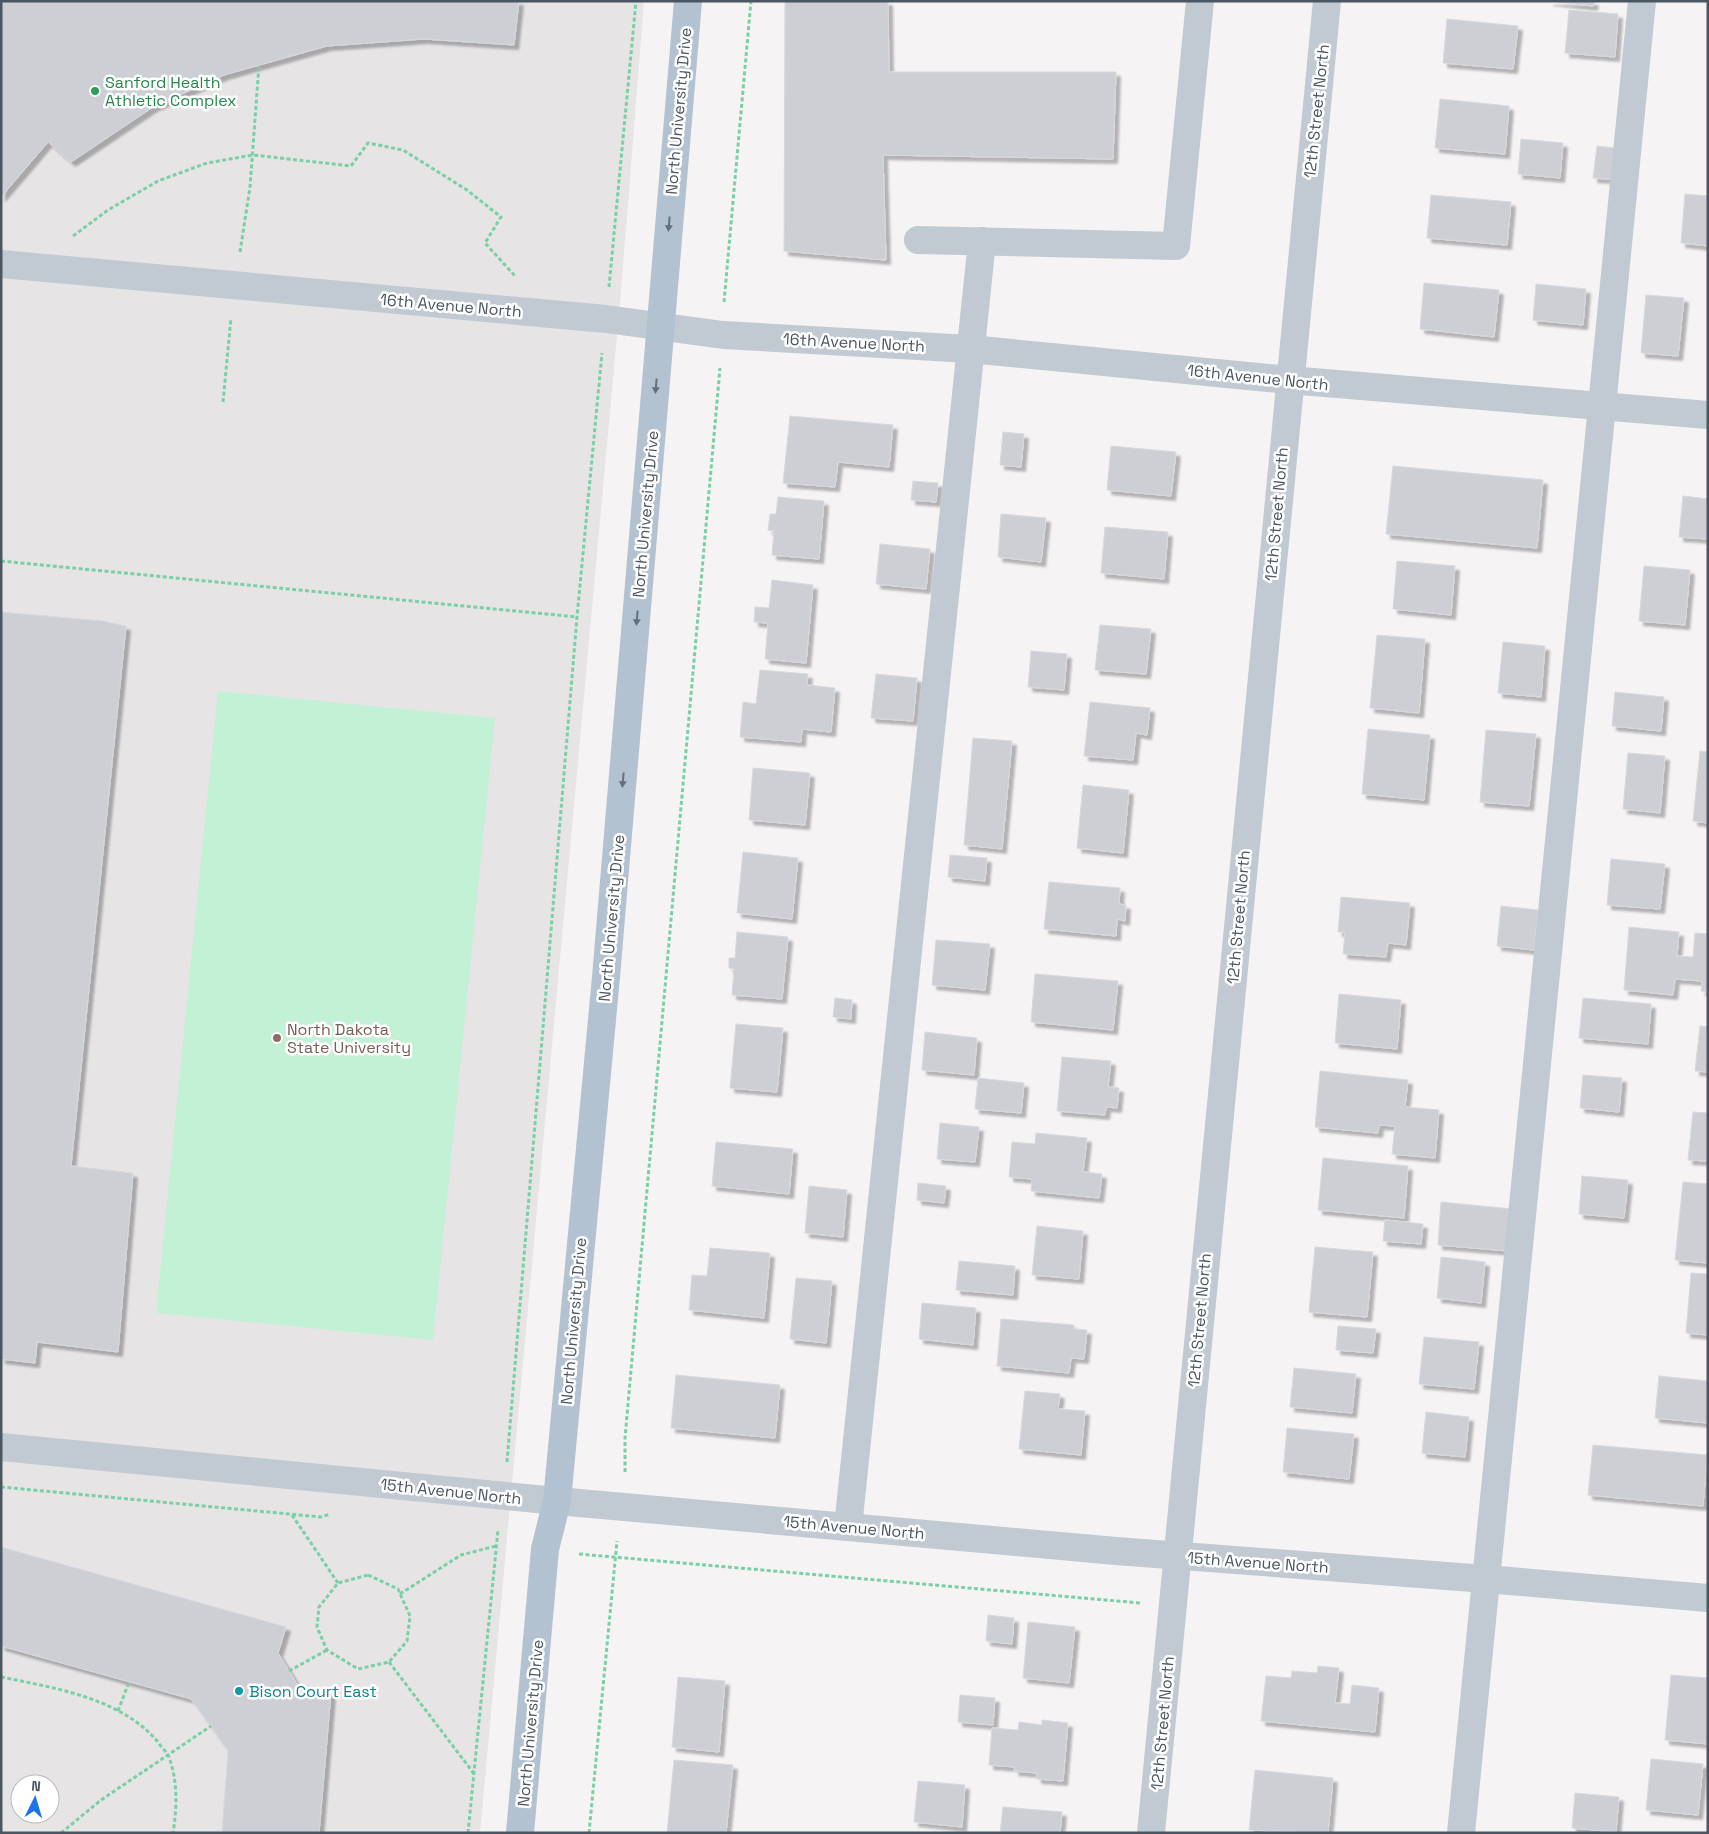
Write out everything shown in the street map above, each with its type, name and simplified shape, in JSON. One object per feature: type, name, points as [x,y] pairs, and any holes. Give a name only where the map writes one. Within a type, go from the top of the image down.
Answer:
[{"type":"main road","name":"North University Drive","points":[[520,1833],[545,1549],[557,1501],[606,977],[688,1]]},
{"type":"street","points":[[918,240],[1176,246],[1200,1]]},
{"type":"street","name":"12th Street North","points":[[1151,1833],[1289,380],[1327,1]]},
{"type":"street","points":[[1461,1833],[1642,1]]},
{"type":"street","points":[[848,1527],[982,242]]},
{"type":"street","name":"16th Avenue North","points":[[1,264],[606,319],[661,325],[723,335],[970,349],[1289,380],[1602,405],[1708,416]]},
{"type":"street","name":"15th Avenue North","points":[[1,1447],[557,1501],[1177,1557],[1486,1579],[1708,1598]]},
{"type":"path","points":[[504,1496],[577,617],[636,1]]},
{"type":"path","points":[[589,1833],[614,1556],[623,1507],[625,1438],[723,335],[725,278],[751,1]]},
{"type":"path","points":[[222,402],[234,284],[250,187],[258,66]]},
{"type":"path","points":[[66,241],[108,210],[158,181],[207,163],[253,155],[350,166],[368,143],[403,150],[467,190],[500,217],[485,243],[516,277],[523,279]]},
{"type":"path","points":[[600,288],[609,288]]},
{"type":"path","points":[[1,561],[577,617]]},
{"type":"path","points":[[291,1515],[338,1583]]},
{"type":"path","points":[[400,1594],[461,1555],[496,1546],[476,1776],[468,1833]]},
{"type":"path","points":[[578,1554],[1109,1598],[1172,1606]]},
{"type":"path","points":[[368,1575],[398,1589],[400,1594],[410,1616],[407,1641],[389,1662],[358,1669],[327,1650],[317,1627],[319,1607],[338,1583],[368,1575]]},
{"type":"path","points":[[289,1671],[327,1650]]},
{"type":"path","points":[[389,1662],[476,1776]]},
{"type":"path","points":[[1,1677],[85,1697],[118,1711],[147,1729],[169,1756],[178,1801],[173,1833]]},
{"type":"path","points":[[118,1711],[129,1682]]},
{"type":"path","points":[[61,1833],[101,1800],[169,1756],[210,1726]]},
{"type":"shaded area","name":"North Dakota State University","points":[[1,1],[644,1],[621,291],[480,1833],[1,1833]]},
{"type":"green space","points":[[218,691],[495,718],[433,1340],[156,1313]]},
{"type":"building","name":"Sanford Health Athletic Complex","points":[[1,1],[519,1],[514,45],[424,39],[327,46],[224,75],[153,107],[71,162],[48,142],[1,197]]},
{"type":"building","points":[[785,1],[888,1],[889,72],[1116,72],[1113,159],[883,155],[886,260],[784,251]]},
{"type":"building","points":[[1549,1],[1594,1],[1593,6]]},
{"type":"building","points":[[1569,10],[1618,14],[1615,57],[1565,53]]},
{"type":"building","points":[[1447,19],[1518,26],[1513,69],[1443,63]]},
{"type":"building","points":[[1440,99],[1509,106],[1505,154],[1435,148]]},
{"type":"building","points":[[1521,139],[1563,143],[1560,178],[1518,174]]},
{"type":"building","points":[[1597,146],[1623,149],[1620,180],[1593,178]]},
{"type":"building","points":[[1685,194],[1708,196],[1708,246],[1681,243]]},
{"type":"building","points":[[1431,195],[1511,202],[1507,245],[1427,238]]},
{"type":"building","points":[[1424,283],[1499,290],[1494,337],[1420,329]]},
{"type":"building","points":[[1536,284],[1586,289],[1583,325],[1533,320]]},
{"type":"building","points":[[1646,295],[1684,298],[1678,356],[1641,353]]},
{"type":"building","points":[[790,416],[893,425],[889,467],[838,462],[835,487],[783,483]]},
{"type":"building","points":[[1003,432],[1024,434],[1021,467],[1000,465]]},
{"type":"building","points":[[1111,446],[1176,452],[1171,496],[1107,490]]},
{"type":"building","points":[[1393,466],[1543,480],[1537,548],[1386,534]]},
{"type":"building","points":[[913,481],[938,483],[936,502],[911,500]]},
{"type":"building","points":[[1683,496],[1708,499],[1708,539],[1679,537]]},
{"type":"building","points":[[778,497],[824,501],[819,559],[772,555],[774,531],[768,530],[770,514],[776,514]]},
{"type":"building","points":[[1001,514],[1046,518],[1041,562],[998,557]]},
{"type":"building","points":[[1105,527],[1168,532],[1164,579],[1101,573]]},
{"type":"building","points":[[880,544],[930,549],[926,589],[876,584]]},
{"type":"building","points":[[1397,561],[1455,566],[1451,615],[1393,609]]},
{"type":"building","points":[[1644,566],[1690,570],[1685,625],[1639,621]]},
{"type":"building","points":[[772,580],[813,585],[806,663],[765,659],[768,623],[754,622],[755,607],[769,608]]},
{"type":"building","points":[[1,612],[103,621],[126,626],[71,1166],[133,1173],[118,1352],[37,1342],[35,1363],[1,1359]]},
{"type":"building","points":[[1100,625],[1151,629],[1146,674],[1095,670]]},
{"type":"building","points":[[1377,635],[1425,639],[1419,713],[1370,708]]},
{"type":"building","points":[[1503,642],[1545,646],[1541,697],[1498,693]]},
{"type":"building","points":[[1031,651],[1067,654],[1064,690],[1028,687]]},
{"type":"building","points":[[760,670],[808,674],[807,685],[835,688],[831,732],[802,729],[801,742],[740,737],[743,702],[756,704]]},
{"type":"building","points":[[876,674],[917,678],[913,721],[871,718]]},
{"type":"building","points":[[1615,692],[1664,697],[1661,731],[1612,726]]},
{"type":"building","points":[[1090,702],[1150,708],[1147,735],[1136,733],[1133,760],[1084,756]]},
{"type":"building","points":[[1368,729],[1430,735],[1424,800],[1362,794]]},
{"type":"building","points":[[1486,730],[1536,734],[1529,806],[1480,802]]},
{"type":"building","points":[[973,738],[1012,741],[1002,849],[964,845]]},
{"type":"building","points":[[1700,751],[1708,752],[1708,823],[1693,821]]},
{"type":"building","points":[[1628,753],[1665,756],[1660,813],[1623,809]]},
{"type":"building","points":[[753,768],[810,773],[805,825],[749,820]]},
{"type":"building","points":[[1083,785],[1129,790],[1123,853],[1077,848]]},
{"type":"building","points":[[743,852],[798,858],[792,919],[737,913]]},
{"type":"building","points":[[950,855],[987,858],[985,881],[948,877]]},
{"type":"building","points":[[1611,859],[1665,864],[1660,909],[1607,905]]},
{"type":"building","points":[[1049,882],[1120,888],[1119,904],[1126,905],[1125,921],[1117,919],[1116,936],[1044,929]]},
{"type":"building","points":[[1341,897],[1410,903],[1406,945],[1388,943],[1386,957],[1343,954],[1345,932],[1338,932]]},
{"type":"building","points":[[1501,906],[1538,910],[1534,950],[1497,946]]},
{"type":"building","points":[[1629,927],[1679,932],[1677,956],[1693,957],[1695,933],[1708,934],[1708,992],[1701,991],[1702,981],[1675,979],[1673,995],[1624,990]]},
{"type":"building","points":[[737,932],[788,937],[782,999],[732,995],[734,969],[729,968],[729,958],[735,958]]},
{"type":"building","points":[[936,940],[990,944],[985,990],[932,985]]},
{"type":"building","points":[[1035,974],[1118,981],[1113,1030],[1031,1022]]},
{"type":"building","points":[[1339,994],[1401,1000],[1397,1049],[1335,1043]]},
{"type":"building","points":[[835,998],[852,1000],[851,1019],[833,1017]]},
{"type":"building","points":[[1583,998],[1651,1004],[1648,1044],[1579,1038]]},
{"type":"building","points":[[736,1024],[783,1028],[777,1092],[730,1088]]},
{"type":"building","points":[[1700,1026],[1708,1027],[1708,1072],[1695,1071]]},
{"type":"building","points":[[925,1032],[977,1038],[974,1075],[922,1070]]},
{"type":"building","points":[[1062,1057],[1111,1061],[1108,1087],[1119,1088],[1117,1108],[1106,1107],[1105,1115],[1057,1111]]},
{"type":"building","points":[[1320,1071],[1408,1080],[1405,1107],[1439,1110],[1435,1158],[1392,1154],[1395,1126],[1379,1125],[1378,1133],[1315,1127]]},
{"type":"building","points":[[1583,1075],[1622,1078],[1619,1112],[1580,1108]]},
{"type":"building","points":[[978,1078],[1024,1083],[1021,1113],[975,1109]]},
{"type":"building","points":[[1693,1112],[1708,1113],[1708,1161],[1688,1160]]},
{"type":"building","points":[[940,1123],[979,1127],[975,1162],[937,1159]]},
{"type":"building","points":[[1036,1133],[1087,1138],[1083,1172],[1102,1174],[1099,1198],[1031,1191],[1032,1179],[1009,1177],[1012,1142],[1035,1144]]},
{"type":"building","points":[[716,1142],[793,1149],[789,1194],[712,1186]]},
{"type":"building","points":[[1323,1158],[1408,1166],[1404,1218],[1318,1210]]},
{"type":"building","points":[[1582,1176],[1628,1180],[1624,1218],[1579,1214]]},
{"type":"building","points":[[1683,1182],[1708,1184],[1708,1263],[1675,1260]]},
{"type":"building","points":[[918,1183],[946,1186],[944,1203],[917,1200]]},
{"type":"building","points":[[809,1186],[847,1190],[843,1237],[805,1233]]},
{"type":"building","points":[[1441,1202],[1512,1209],[1508,1251],[1438,1245]]},
{"type":"building","points":[[1385,1220],[1423,1224],[1421,1244],[1383,1241]]},
{"type":"building","points":[[1037,1226],[1083,1231],[1079,1279],[1032,1275]]},
{"type":"building","points":[[1315,1247],[1373,1252],[1367,1317],[1309,1312]]},
{"type":"building","points":[[710,1248],[770,1253],[764,1318],[689,1310],[692,1275],[707,1276]]},
{"type":"building","points":[[1441,1257],[1485,1262],[1481,1303],[1437,1298]]},
{"type":"building","points":[[959,1261],[1015,1266],[1013,1295],[956,1290]]},
{"type":"building","points":[[1691,1273],[1708,1274],[1708,1335],[1686,1333]]},
{"type":"building","points":[[796,1278],[832,1281],[826,1343],[790,1339]]},
{"type":"building","points":[[922,1303],[976,1308],[973,1345],[919,1339]]},
{"type":"building","points":[[1001,1319],[1074,1325],[1074,1329],[1087,1330],[1084,1359],[1071,1358],[1069,1373],[997,1366]]},
{"type":"building","points":[[1338,1326],[1376,1329],[1373,1353],[1336,1350]]},
{"type":"building","points":[[1424,1337],[1479,1342],[1474,1389],[1419,1384]]},
{"type":"building","points":[[1294,1368],[1356,1374],[1352,1413],[1290,1407]]},
{"type":"building","points":[[676,1375],[780,1385],[775,1438],[671,1428]]},
{"type":"building","points":[[1659,1376],[1708,1381],[1708,1423],[1655,1418]]},
{"type":"building","points":[[1025,1391],[1060,1394],[1058,1409],[1085,1411],[1081,1455],[1019,1449]]},
{"type":"building","points":[[1426,1412],[1469,1417],[1465,1457],[1422,1453]]},
{"type":"building","points":[[1287,1428],[1354,1434],[1349,1479],[1283,1472]]},
{"type":"building","points":[[1593,1445],[1707,1455],[1703,1506],[1588,1495]]},
{"type":"building","name":"Bison Court East","points":[[1,1547],[286,1627],[278,1653],[300,1689],[331,1693],[319,1833],[222,1833],[228,1751],[191,1699],[1,1646]]},
{"type":"building","points":[[988,1615],[1014,1618],[1012,1644],[986,1641]]},
{"type":"building","points":[[1028,1622],[1075,1627],[1069,1683],[1023,1678]]},
{"type":"building","points":[[1318,1666],[1339,1668],[1335,1703],[1350,1704],[1352,1685],[1379,1688],[1375,1732],[1261,1721],[1266,1676],[1291,1678],[1292,1671],[1317,1673]]},
{"type":"building","points":[[1671,1675],[1708,1678],[1708,1744],[1665,1740]]},
{"type":"building","points":[[678,1677],[725,1681],[719,1752],[672,1747]]},
{"type":"building","points":[[960,1695],[995,1698],[993,1725],[958,1722]]},
{"type":"building","points":[[1042,1720],[1068,1723],[1063,1781],[1037,1779],[1037,1773],[1014,1771],[1015,1767],[989,1765],[992,1728],[1018,1730],[1019,1722],[1042,1725]]},
{"type":"building","points":[[1651,1759],[1703,1764],[1698,1815],[1646,1810]]},
{"type":"building","points":[[674,1760],[733,1765],[726,1833],[667,1833]]},
{"type":"building","points":[[1255,1770],[1333,1778],[1328,1833],[1249,1830]]},
{"type":"building","points":[[918,1781],[965,1785],[962,1827],[914,1822]]},
{"type":"building","points":[[1575,1793],[1619,1797],[1616,1832],[1572,1828]]},
{"type":"building","points":[[1003,1807],[1062,1812],[1060,1833],[1000,1833]]},
{"type":"place","name":"Sanford Health Athletic Complex","points":[[95,91]]},
{"type":"place","name":"North Dakota State University","points":[[277,1038]]},
{"type":"place","name":"Bison Court East","points":[[239,1691]]}]
